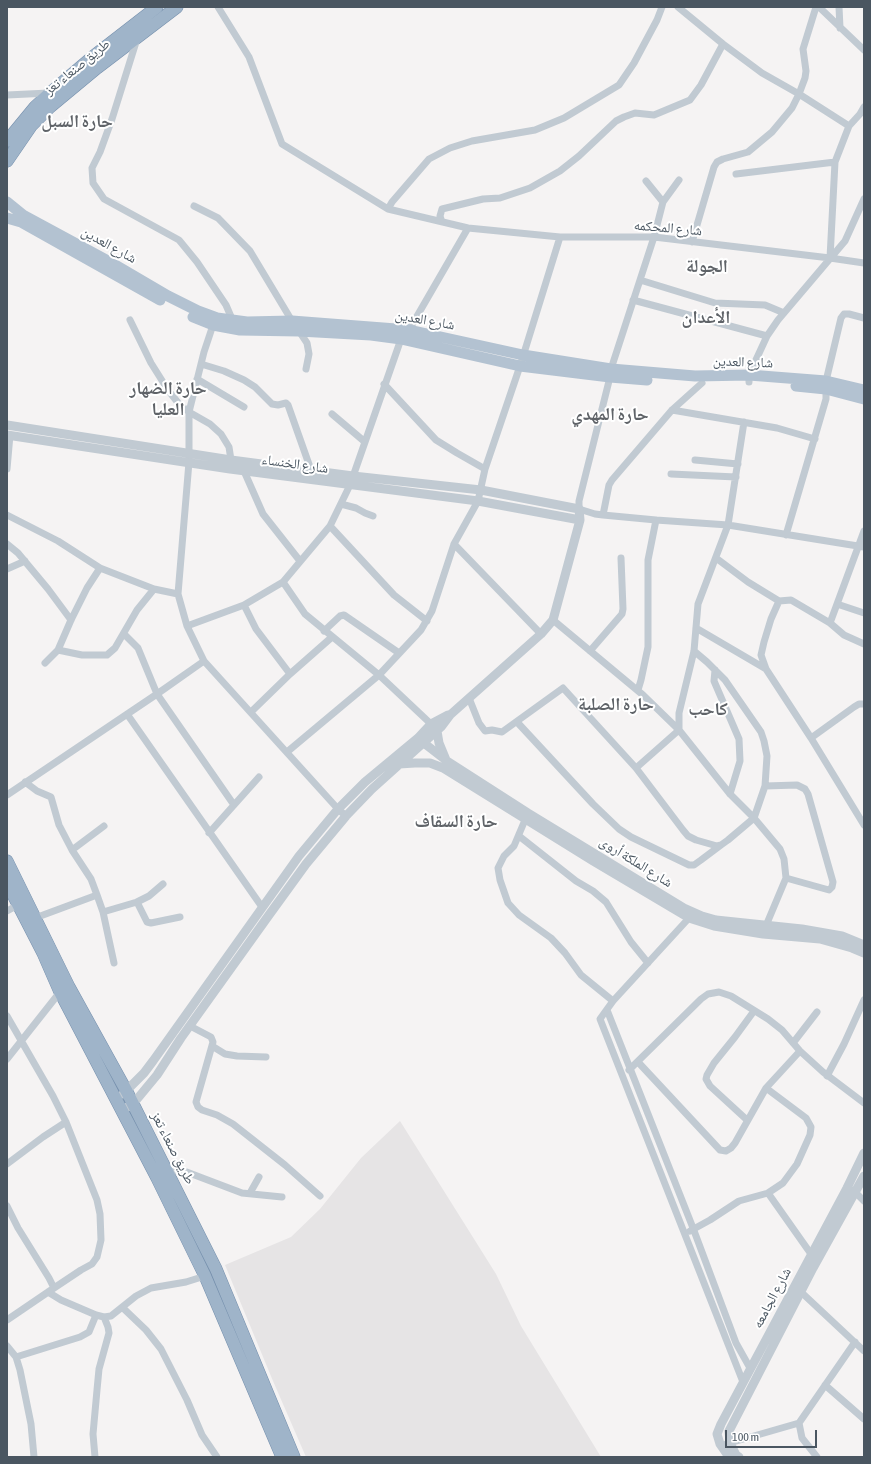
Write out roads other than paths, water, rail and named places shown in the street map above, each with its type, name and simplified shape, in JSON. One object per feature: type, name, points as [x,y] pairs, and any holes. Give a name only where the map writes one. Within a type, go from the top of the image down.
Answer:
[{"type":"highway","name":"طريق صنعاء تعز","points":[[7,141],[35,107],[50,93],[90,59],[157,7]]},
{"type":"highway","name":"طريق صنعاء تعز","points":[[7,161],[31,126],[50,107],[97,68],[177,7]]},
{"type":"highway","name":"طريق صنعاء تعز","points":[[7,861],[69,987],[127,1092],[216,1269],[294,1457]]},
{"type":"highway","name":"طريق صنعاء تعز","points":[[7,883],[43,953],[60,992],[119,1105],[204,1276],[282,1457]]},
{"type":"main road","name":"شارع العدين","points":[[7,202],[23,215],[110,262],[168,296],[216,318],[247,322],[292,321],[409,330],[521,360]]},
{"type":"main road","name":"شارع العدين","points":[[7,218],[21,222],[165,303],[213,325],[240,330],[299,330],[371,335],[521,360],[611,373],[702,383],[749,379]]},
{"type":"main road","name":"شارع العدين","points":[[611,373],[749,379],[826,385],[864,390]]},
{"type":"main road","name":"شارع العدين","points":[[826,385],[864,399]]},
{"type":"street","name":"شارع المحكمه","points":[[218,7],[249,57],[282,144],[388,210],[468,228],[560,237],[654,237],[864,263]]},
{"type":"street","points":[[388,210],[392,202],[429,159],[450,148],[472,141],[536,130],[564,118],[619,85],[634,63],[657,20],[662,7]]},
{"type":"street","points":[[678,7],[723,44],[762,73],[799,94],[848,126]]},
{"type":"street","points":[[692,242],[714,167],[717,162],[748,152],[759,144],[772,132],[787,114],[799,94],[806,71],[803,49],[818,7],[864,50]]},
{"type":"street","points":[[839,7],[840,28]]},
{"type":"street","points":[[138,37],[112,119],[100,152],[92,168],[93,183],[104,199],[179,240],[197,262],[226,305],[232,320]]},
{"type":"street","points":[[442,222],[440,216],[442,209],[483,199],[500,198],[530,188],[560,172],[616,121],[624,117],[635,113],[654,115],[690,100],[701,85],[723,44]]},
{"type":"street","points":[[7,95],[50,93]]},
{"type":"street","points":[[830,258],[835,162],[848,126],[860,114],[864,107]]},
{"type":"street","points":[[736,174],[835,162]]},
{"type":"street","points":[[119,1105],[133,1104],[157,1075],[190,1026],[306,864],[346,816],[372,789],[400,764],[421,740],[541,634],[553,620],[580,520],[579,501],[611,373],[654,237],[663,202],[679,180]]},
{"type":"street","points":[[646,181],[663,202]]},
{"type":"street","points":[[749,379],[767,336],[784,313],[845,241],[864,198]]},
{"type":"street","points":[[194,206],[218,218],[250,251],[292,321]]},
{"type":"street","points":[[409,330],[468,228]]},
{"type":"street","points":[[287,752],[379,675],[421,630],[432,612],[454,544],[478,502],[485,469],[560,237]]},
{"type":"street","points":[[640,280],[714,302],[764,305],[784,313]]},
{"type":"street","points":[[634,300],[767,336]]},
{"type":"street","points":[[786,535],[826,399],[826,385],[841,318],[844,314],[849,314],[864,318]]},
{"type":"street","points":[[130,320],[151,363],[179,404],[189,412],[210,424],[221,434],[229,447],[231,460]]},
{"type":"street","points":[[213,325],[189,412],[189,458],[178,594],[187,626],[204,661],[346,816]]},
{"type":"street","points":[[299,330],[307,343],[309,354],[306,369]]},
{"type":"street","points":[[187,626],[244,605],[283,582],[330,526],[350,485],[384,384],[401,339]]},
{"type":"street","points":[[201,364],[244,380],[255,387],[272,404],[286,403],[311,470]]},
{"type":"street","points":[[197,379],[244,407]]},
{"type":"street","points":[[599,514],[612,480],[672,410],[702,383]]},
{"type":"street","points":[[384,384],[436,440],[485,469]]},
{"type":"street","points":[[672,410],[777,428],[815,439]]},
{"type":"street","points":[[332,414],[364,442]]},
{"type":"street","points":[[636,768],[679,730],[679,713],[694,651],[698,604],[728,526],[744,422]]},
{"type":"street","name":"شارع الخنساء","points":[[7,425],[189,458],[244,471],[478,502],[580,520]]},
{"type":"street","points":[[7,469],[8,435]]},
{"type":"street","name":"شارع الخنساء","points":[[8,435],[189,458],[231,460],[353,476],[481,490],[579,509]]},
{"type":"street","points":[[694,460],[738,464]]},
{"type":"street","points":[[244,471],[263,514],[300,561]]},
{"type":"street","points":[[671,474],[736,477]]},
{"type":"street","points":[[341,504],[356,508],[368,515],[373,516]]},
{"type":"street","points":[[579,509],[599,514],[728,526],[861,546]]},
{"type":"street","points":[[580,520],[599,514]]},
{"type":"street","points":[[7,515],[58,541],[100,568],[154,589],[178,594]]},
{"type":"street","points":[[638,690],[648,647],[648,560],[656,520]]},
{"type":"street","points":[[330,526],[394,594],[426,621]]},
{"type":"street","points":[[830,623],[861,546],[864,531]]},
{"type":"street","points":[[7,544],[18,552],[48,589],[70,620]]},
{"type":"street","points":[[454,544],[541,634]]},
{"type":"street","points":[[590,650],[622,614],[621,558]]},
{"type":"street","points":[[716,558],[748,582],[779,601],[791,600],[830,623],[844,635],[864,644]]},
{"type":"street","points":[[7,569],[24,561]]},
{"type":"street","points":[[45,663],[58,650],[70,620],[100,568]]},
{"type":"street","points":[[283,582],[305,614],[379,675],[434,728],[445,764],[400,764]]},
{"type":"street","points":[[58,650],[82,655],[107,655],[115,648],[137,610],[154,589]]},
{"type":"street","points":[[779,601],[771,619],[761,655],[766,669],[812,738],[864,825]]},
{"type":"street","points":[[837,604],[864,613]]},
{"type":"street","points":[[244,605],[256,629],[290,674]]},
{"type":"street","points":[[324,631],[340,616],[344,615],[400,653]]},
{"type":"street","points":[[553,620],[638,690],[679,730],[730,794],[754,818],[780,849],[784,859],[786,878],[765,930]]},
{"type":"street","points":[[696,628],[766,669]]},
{"type":"street","points":[[124,634],[138,648],[158,694],[234,805]]},
{"type":"street","points":[[251,712],[290,674],[332,637]]},
{"type":"street","points":[[517,722],[577,787],[619,828],[631,837],[689,865],[694,865],[754,818],[765,786],[767,756],[762,737],[725,680],[694,651]]},
{"type":"street","points":[[7,794],[158,694],[204,661]]},
{"type":"street","points":[[715,670],[714,681],[740,738],[740,761],[730,794]]},
{"type":"street","points":[[469,698],[478,723],[486,732],[492,730],[502,732],[563,688],[636,768],[688,836],[717,846],[721,845]]},
{"type":"street","points":[[812,738],[854,707],[859,704],[864,704]]},
{"type":"street","points":[[127,714],[262,907]]},
{"type":"street","points":[[119,1105],[127,1092],[162,1050],[299,856],[338,809],[364,782],[421,740]]},
{"type":"street","name":"شارع الملكة أروى","points":[[421,740],[445,764],[525,820],[689,918],[714,926],[765,930],[802,929],[842,936],[864,945]]},
{"type":"street","name":"شارع الملكة أروى","points":[[445,764],[684,908],[716,920],[820,940],[852,948],[864,953]]},
{"type":"street","points":[[209,833],[259,777]]},
{"type":"street","points":[[25,782],[51,797],[59,825],[72,850],[91,879],[103,912],[114,963]]},
{"type":"street","points":[[765,786],[797,785],[805,789],[808,794],[833,882],[832,887],[829,890],[786,878]]},
{"type":"street","points":[[525,820],[514,846],[504,856],[498,868],[500,880],[508,903],[518,915],[551,938],[565,953],[581,975],[613,1001]]},
{"type":"street","points":[[72,850],[104,826]]},
{"type":"street","points":[[519,836],[576,881],[606,902],[631,942],[648,963]]},
{"type":"street","points":[[103,912],[137,902],[149,896],[163,884]]},
{"type":"street","points":[[35,918],[97,895]]},
{"type":"street","points":[[137,902],[148,922],[151,923],[180,917]]},
{"type":"street","points":[[7,912],[18,905]]},
{"type":"street","points":[[689,918],[613,1001],[600,1019],[743,1382]]},
{"type":"street","points":[[7,1059],[60,992]]},
{"type":"street","points":[[622,1076],[701,999],[708,994],[720,992],[731,996],[768,1019],[782,1030],[800,1051],[827,1076],[864,1103]]},
{"type":"street","points":[[827,1076],[844,1044],[864,1000]]},
{"type":"street","points":[[607,1010],[693,1228],[736,1343],[750,1368]]},
{"type":"street","points":[[748,1120],[710,1086],[706,1079],[706,1075],[754,1011]]},
{"type":"street","points":[[793,1043],[817,1012]]},
{"type":"street","points":[[7,1016],[53,1096],[66,1122],[97,1200],[100,1214],[101,1240],[97,1257],[92,1264],[7,1320]]},
{"type":"street","points":[[190,1026],[211,1037],[213,1042],[196,1102],[198,1107],[233,1124],[285,1165],[320,1196]]},
{"type":"street","points":[[212,1046],[225,1054],[266,1057]]},
{"type":"street","points":[[638,1062],[720,1150],[726,1151],[731,1148],[766,1088],[800,1051]]},
{"type":"street","points":[[684,1235],[693,1228],[710,1220],[739,1201],[768,1193],[783,1183],[794,1169],[810,1135],[811,1127],[803,1116],[766,1088]]},
{"type":"street","points":[[7,1164],[66,1122]]},
{"type":"street","name":"شارع الجامعه","points":[[720,1444],[717,1434],[720,1424],[812,1254],[864,1153]]},
{"type":"street","points":[[168,1171],[184,1171],[242,1193],[282,1197]]},
{"type":"street","name":"شارع الجامعه","points":[[730,1443],[729,1431],[801,1292],[864,1176]]},
{"type":"street","points":[[250,1193],[259,1177]]},
{"type":"street","points":[[847,1188],[856,1193],[864,1201]]},
{"type":"street","points":[[768,1193],[812,1254]]},
{"type":"street","points":[[7,1206],[18,1228],[49,1278],[51,1290],[61,1300],[96,1315],[104,1317],[111,1316],[123,1308],[136,1296],[151,1288],[186,1282],[204,1276]]},
{"type":"street","points":[[801,1292],[864,1351]]},
{"type":"street","points":[[123,1308],[146,1330],[161,1349],[187,1400],[202,1435],[217,1457]]},
{"type":"street","points":[[16,1357],[80,1337],[90,1332],[96,1315]]},
{"type":"street","points":[[95,1457],[93,1434],[97,1390],[100,1368],[109,1334],[104,1317]]},
{"type":"street","points":[[729,1457],[720,1444],[730,1443],[799,1423],[855,1342]]},
{"type":"street","points":[[7,1346],[16,1357],[31,1424],[34,1457]]},
{"type":"street","points":[[825,1386],[864,1419]]},
{"type":"street","points":[[799,1423],[802,1438],[817,1457]]},
{"type":"street","points":[[730,1443],[736,1455],[739,1457]]},
{"type":"district","name":"حارة السبل","points":[[77,121]]},
{"type":"district","name":"الجولة","points":[[707,266]]},
{"type":"district","name":"الأعدان","points":[[706,317]]},
{"type":"district","name":"حارة الضهار العليا","points":[[168,398]]},
{"type":"district","name":"حارة المهدي","points":[[610,414]]},
{"type":"district","name":"حارة الصلبة","points":[[616,704]]},
{"type":"district","name":"كاحب","points":[[708,709]]},
{"type":"district","name":"حارة السقاف","points":[[456,821]]}]
